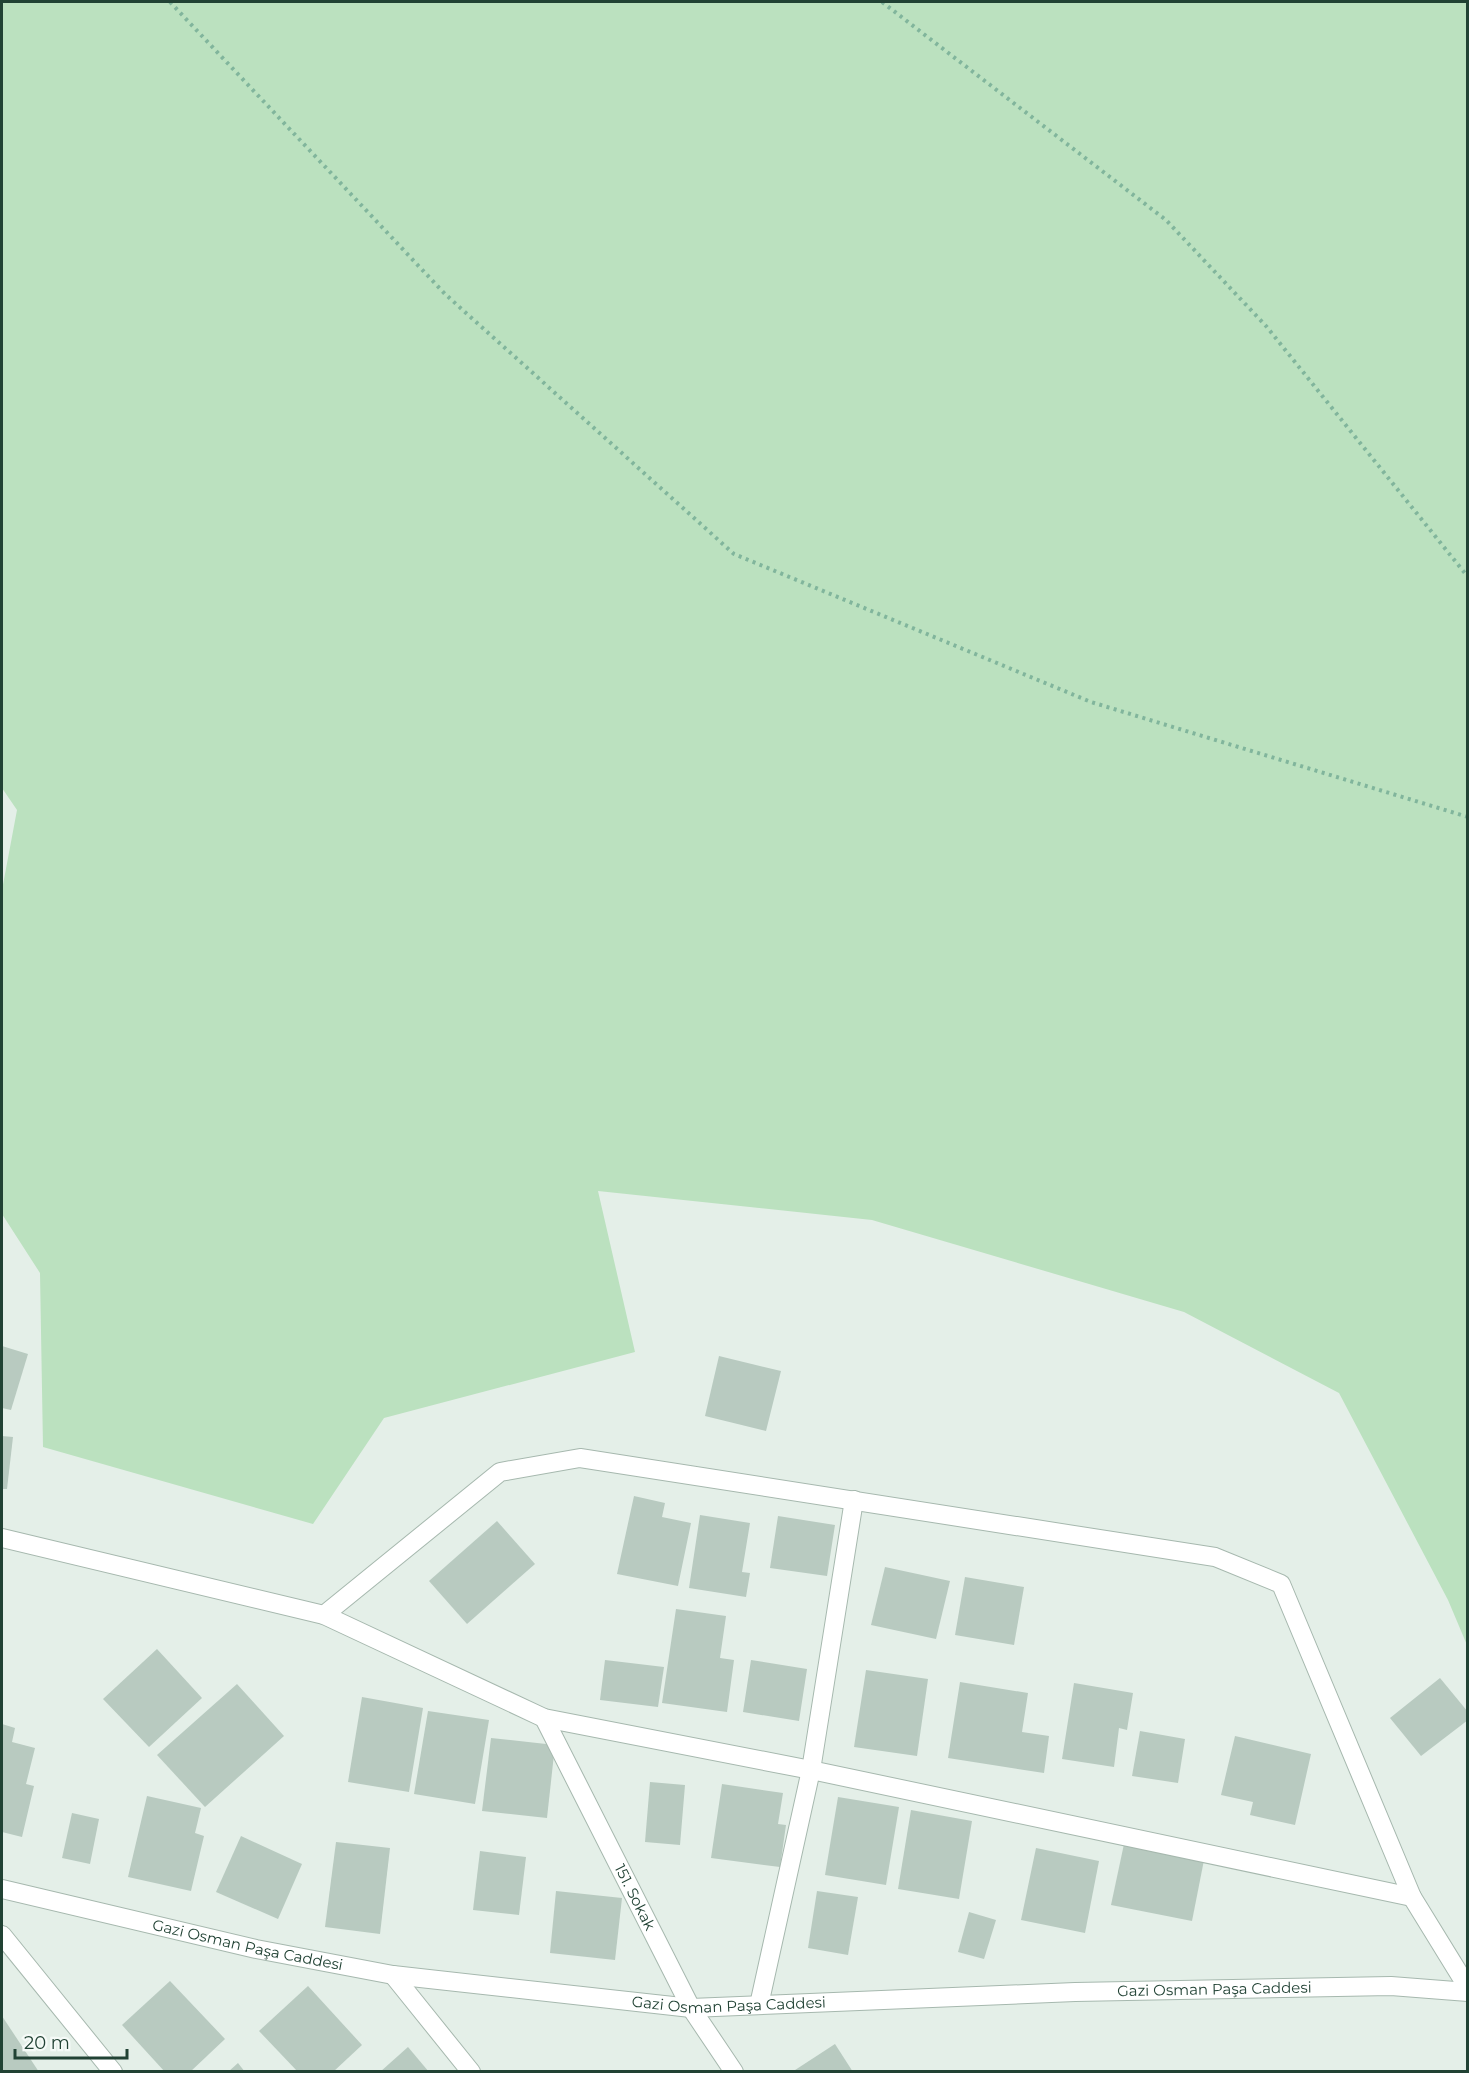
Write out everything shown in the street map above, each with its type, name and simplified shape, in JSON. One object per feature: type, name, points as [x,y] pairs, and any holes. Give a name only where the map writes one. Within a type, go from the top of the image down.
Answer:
[{"type":"street","points":[[324,1615],[500,1472],[580,1458],[1215,1557],[1281,1584],[1412,1897],[1467,1990]]},
{"type":"street","points":[[759,2006],[811,1770],[854,1500]]},
{"type":"street","points":[[2,1538],[324,1615],[544,1718],[811,1770],[1412,1897]]},
{"type":"street","name":"151. Sokak","points":[[544,1718],[691,2008],[734,2072]]},
{"type":"street","name":"Gazi Osman Paşa Caddesi","points":[[2,1889],[256,1949],[393,1975],[691,2008],[1133,1991],[1391,1986],[1467,1990]]},
{"type":"street","points":[[2,1935],[113,2072]]},
{"type":"street","points":[[393,1975],[471,2072]]},
{"type":"path","points":[[170,2],[446,294],[734,554],[1091,702],[1467,817]]},
{"type":"path","points":[[882,2],[1166,220],[1266,326],[1467,577]]},
{"type":"green space","points":[[2,2],[1467,2],[1467,1645],[1448,1600],[1339,1393],[1184,1312],[872,1220],[598,1191],[635,1352],[384,1418],[313,1524],[43,1447],[40,1273],[2,1214],[2,890],[17,810],[2,788]]},
{"type":"building","points":[[2,1346],[28,1354],[11,1410],[2,1408]]},
{"type":"building","points":[[719,1356],[781,1371],[766,1431],[705,1416]]},
{"type":"building","points":[[2,1436],[13,1437],[7,1489],[2,1489]]},
{"type":"building","points":[[634,1496],[665,1503],[662,1517],[691,1523],[678,1586],[617,1574]]},
{"type":"building","points":[[700,1515],[750,1523],[742,1572],[750,1573],[746,1597],[689,1588]]},
{"type":"building","points":[[778,1516],[835,1525],[827,1576],[770,1568]]},
{"type":"building","points":[[497,1521],[535,1564],[467,1624],[429,1581]]},
{"type":"building","points":[[885,1567],[950,1581],[936,1639],[871,1625]]},
{"type":"building","points":[[965,1577],[1024,1587],[1014,1645],[955,1635]]},
{"type":"building","points":[[676,1609],[726,1616],[720,1658],[734,1660],[727,1712],[662,1703]]},
{"type":"building","points":[[157,1649],[202,1698],[149,1747],[103,1699]]},
{"type":"building","points":[[605,1660],[664,1667],[658,1707],[600,1700]]},
{"type":"building","points":[[751,1660],[807,1669],[799,1721],[743,1712]]},
{"type":"building","points":[[866,1670],[928,1679],[917,1756],[854,1747]]},
{"type":"building","points":[[1440,1678],[1468,1712],[1468,1720],[1421,1756],[1390,1718]]},
{"type":"building","points":[[960,1682],[1028,1693],[1022,1732],[1049,1736],[1044,1773],[948,1758]]},
{"type":"building","points":[[1074,1683],[1133,1693],[1127,1730],[1119,1728],[1114,1767],[1062,1759]]},
{"type":"building","points":[[237,1684],[284,1736],[205,1807],[157,1755]]},
{"type":"building","points":[[362,1697],[423,1708],[409,1792],[348,1782]]},
{"type":"building","points":[[428,1711],[489,1720],[475,1804],[414,1794]]},
{"type":"building","points":[[2,1724],[15,1728],[12,1742],[35,1748],[26,1784],[34,1786],[22,1837],[2,1832]]},
{"type":"building","points":[[1140,1731],[1185,1739],[1178,1783],[1132,1776]]},
{"type":"building","points":[[1235,1736],[1311,1754],[1295,1825],[1250,1815],[1253,1802],[1221,1795]]},
{"type":"building","points":[[491,1738],[555,1745],[547,1818],[482,1811]]},
{"type":"building","points":[[650,1782],[685,1785],[680,1845],[645,1842]]},
{"type":"building","points":[[722,1784],[783,1793],[778,1824],[786,1825],[780,1867],[711,1858]]},
{"type":"building","points":[[147,1796],[201,1808],[195,1833],[204,1836],[191,1891],[128,1877]]},
{"type":"building","points":[[838,1797],[899,1807],[886,1885],[825,1875]]},
{"type":"building","points":[[911,1810],[972,1821],[959,1899],[898,1889]]},
{"type":"building","points":[[72,1813],[99,1819],[90,1864],[62,1858]]},
{"type":"building","points":[[241,1836],[302,1864],[278,1919],[216,1892]]},
{"type":"building","points":[[336,1842],[390,1848],[380,1934],[325,1927]]},
{"type":"building","points":[[1124,1844],[1204,1860],[1192,1921],[1111,1905]]},
{"type":"building","points":[[1036,1848],[1099,1861],[1085,1933],[1021,1920]]},
{"type":"building","points":[[480,1851],[526,1857],[519,1915],[473,1910]]},
{"type":"building","points":[[556,1891],[622,1898],[615,1960],[550,1953]]},
{"type":"building","points":[[817,1891],[858,1897],[848,1955],[808,1948]]},
{"type":"building","points":[[969,1912],[996,1920],[984,1959],[958,1952]]},
{"type":"building","points":[[170,1981],[225,2039],[190,2072],[165,2072],[122,2025]]},
{"type":"building","points":[[308,1986],[362,2045],[333,2072],[298,2072],[259,2031]]},
{"type":"building","points":[[2,2016],[39,2072],[2,2072]]},
{"type":"building","points":[[835,2044],[853,2072],[792,2072]]},
{"type":"building","points":[[408,2047],[429,2072],[380,2072]]},
{"type":"building","points":[[238,2063],[245,2072],[228,2072]]}]
